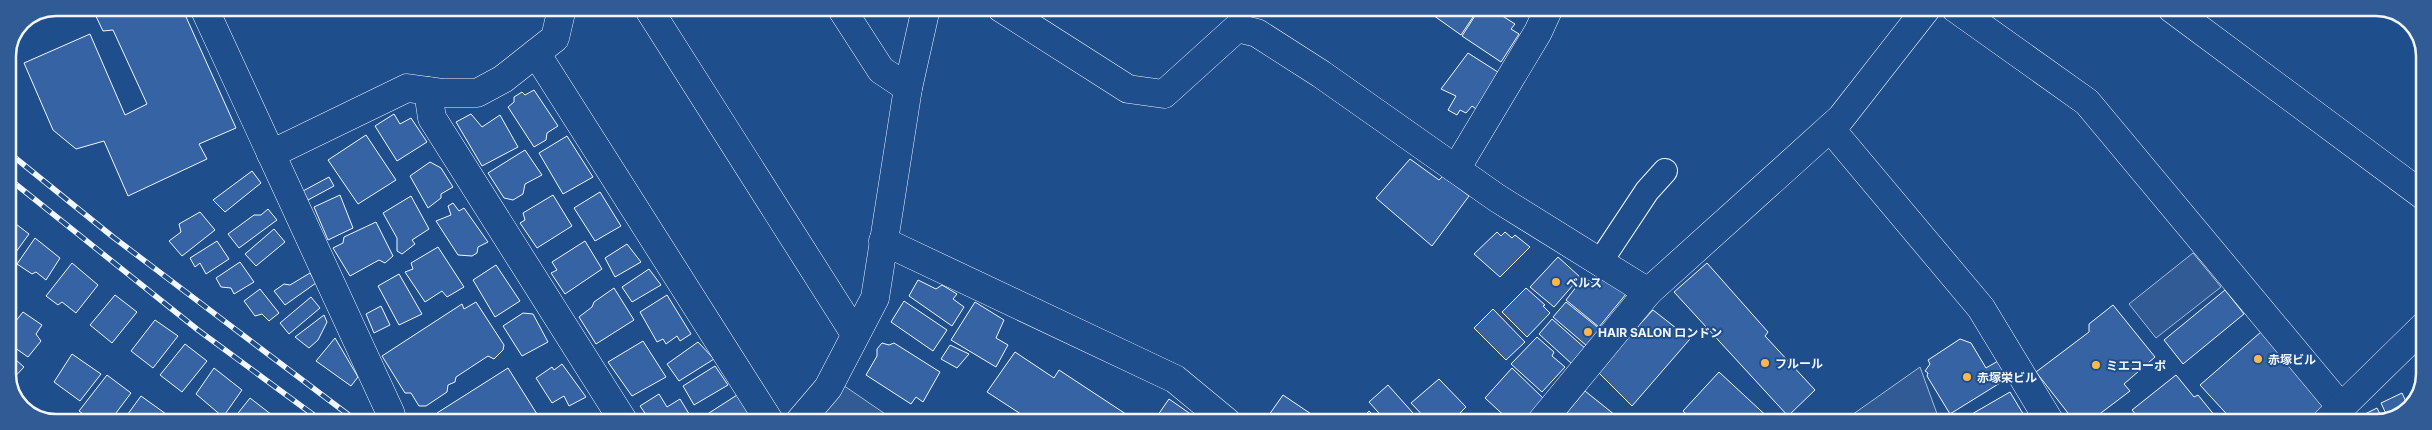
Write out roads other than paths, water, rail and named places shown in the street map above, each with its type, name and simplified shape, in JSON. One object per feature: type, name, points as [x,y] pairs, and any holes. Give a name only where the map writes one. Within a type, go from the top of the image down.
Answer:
[{"type":"street","points":[[208,16],[390,413]]},
{"type":"street","points":[[271,154],[407,88],[444,93],[477,93],[503,79],[555,38],[560,16]]},
{"type":"street","points":[[653,16],[855,334]]},
{"type":"street","points":[[846,16],[881,70],[908,88]]},
{"type":"street","points":[[806,413],[828,388],[875,298],[908,88],[924,16]]},
{"type":"street","points":[[1013,16],[1128,89],[1164,94],[1237,28],[1258,33],[1321,74],[1456,169],[1648,292]]},
{"type":"street","points":[[1456,169],[1538,32],[1545,17]]},
{"type":"street","points":[[1547,414],[1648,292],[1835,123],[1920,17]]},
{"type":"street","points":[[1967,17],[2087,102],[2333,414]]},
{"type":"street","points":[[2183,17],[2416,190]]},
{"type":"street","points":[[536,53],[764,413]]},
{"type":"street","points":[[428,91],[432,118],[618,413]]},
{"type":"street","points":[[1835,123],[1980,308],[2045,414]]},
{"type":"street","points":[[1600,262],[1647,191],[1665,170]]},
{"type":"street","points":[[884,241],[1175,379],[1217,414]]},
{"type":"street","points":[[2335,414],[2415,335]]},
{"type":"railway","points":[[16,158],[113,237],[346,413]]},
{"type":"railway","points":[[16,184],[198,330],[311,413]]},
{"type":"place","name":"ベルス","points":[[1556,282]]},
{"type":"place","name":"HAIR SALON ロンドン","points":[[1588,332]]},
{"type":"place","name":"赤塚ビル","points":[[2258,359]]},
{"type":"place","name":"フルール","points":[[1765,363]]},
{"type":"place","name":"ミエコーポ","points":[[2096,365]]},
{"type":"place","name":"赤塚栄ビル","points":[[1967,377]]}]
